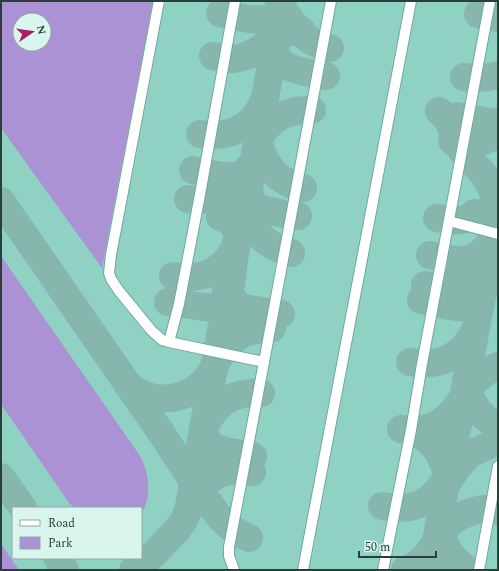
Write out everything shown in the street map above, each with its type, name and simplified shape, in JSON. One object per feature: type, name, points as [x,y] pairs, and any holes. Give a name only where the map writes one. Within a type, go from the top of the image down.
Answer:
[{"type":"lane","points":[[159,1],[112,247],[109,265],[111,279],[151,330],[162,340],[264,362]]},
{"type":"lane","points":[[170,342],[179,304],[235,1]]},
{"type":"lane","points":[[234,570],[229,556],[229,547],[331,1]]},
{"type":"lane","points":[[303,570],[411,1]]},
{"type":"lane","points":[[383,570],[411,430],[490,1]]},
{"type":"lane","points":[[449,221],[498,234]]},
{"type":"lane","points":[[479,570],[498,466]]},
{"type":"shaded area","points":[[1,1],[498,1],[498,570],[1,570]]},
{"type":"green space","points":[[1,1],[153,1],[102,268],[1,128]]},
{"type":"green space","points":[[1,256],[142,460],[147,475],[148,491],[145,507],[142,512],[142,507],[74,507],[69,503],[1,404]]},
{"type":"green space","points":[[1,544],[19,570],[1,570]]},
{"type":"taxiway","points":[[220,13],[255,20],[269,18],[275,15],[281,8],[279,1]]},
{"type":"taxiway","points":[[133,570],[154,554],[178,529],[188,511],[229,285],[231,284],[238,235],[242,223],[245,199],[249,186],[283,1]]},
{"type":"taxiway","points":[[478,14],[498,18]]},
{"type":"taxiway","points":[[289,17],[297,29],[311,41],[330,48]]},
{"type":"taxiway","points":[[213,56],[232,59],[249,55],[260,49],[269,41],[278,25]]},
{"type":"taxiway","points":[[301,30],[292,31],[280,37],[275,44],[277,56],[282,63],[294,69],[326,76]]},
{"type":"taxiway","points":[[464,77],[481,78],[498,75]]},
{"type":"taxiway","points":[[200,134],[215,135],[238,130],[251,121],[264,101]]},
{"type":"taxiway","points":[[303,188],[278,177],[264,157],[258,139],[269,125],[281,116],[295,111],[312,110]]},
{"type":"taxiway","points":[[439,111],[447,119],[455,140],[462,152],[486,178],[494,196],[497,216]]},
{"type":"taxiway","points":[[457,116],[498,122]]},
{"type":"taxiway","points":[[452,141],[464,143],[482,141],[493,137],[498,133]]},
{"type":"taxiway","points":[[188,199],[202,200],[216,198],[235,189],[244,180],[253,163],[244,172],[236,176],[218,175],[193,170]]},
{"type":"taxiway","points":[[250,183],[249,189],[251,197],[253,202],[258,207],[298,216]]},
{"type":"taxiway","points":[[245,198],[247,209],[254,227],[264,240],[291,253]]},
{"type":"taxiway","points":[[1,201],[186,471],[220,518],[233,530],[249,538]]},
{"type":"taxiway","points":[[430,570],[448,469],[460,416],[492,247],[498,207]]},
{"type":"taxiway","points":[[430,255],[460,260],[474,257],[480,253],[488,245],[493,236],[486,222],[474,213]]},
{"type":"taxiway","points":[[437,218],[460,220],[471,218],[481,213]]},
{"type":"taxiway","points":[[173,276],[188,277],[204,275],[221,266],[227,259],[233,251],[237,235],[235,228],[229,222],[220,217]]},
{"type":"taxiway","points":[[425,285],[443,286],[460,282],[475,273],[486,259]]},
{"type":"taxiway","points":[[421,300],[462,307],[466,307],[476,302],[483,293],[477,276],[475,272],[467,265],[455,260]]},
{"type":"taxiway","points":[[168,302],[213,307],[225,299],[227,292],[225,284]]},
{"type":"taxiway","points":[[229,285],[230,294],[235,302],[243,308],[281,314]]},
{"type":"taxiway","points":[[127,383],[133,389],[152,397],[172,398],[182,396],[191,392],[206,379],[224,349],[236,338],[251,331],[272,328]]},
{"type":"taxiway","points":[[410,362],[431,363],[449,358],[464,347],[475,330]]},
{"type":"taxiway","points":[[401,429],[423,429],[442,421],[453,411],[477,379],[498,366]]},
{"type":"taxiway","points":[[466,380],[467,388],[476,408],[485,418],[498,426]]},
{"type":"taxiway","points":[[253,456],[215,448],[209,442],[204,427],[217,408],[228,399],[243,394],[261,393]]},
{"type":"taxiway","points":[[382,506],[403,508],[420,504],[435,493],[447,476],[442,459],[434,446],[428,440],[414,432],[405,430]]},
{"type":"taxiway","points":[[448,482],[457,468],[470,454],[498,441]]},
{"type":"taxiway","points":[[190,501],[199,489],[215,476],[236,470],[252,472]]},
{"type":"taxiway","points":[[1,477],[22,507]]},
{"type":"taxiway","points":[[405,570],[421,561],[454,520],[481,509],[498,511]]},
{"type":"taxiway","points":[[441,522],[443,538],[448,550],[451,555],[468,570]]},
{"type":"taxiway","points":[[58,559],[65,570]]}]
